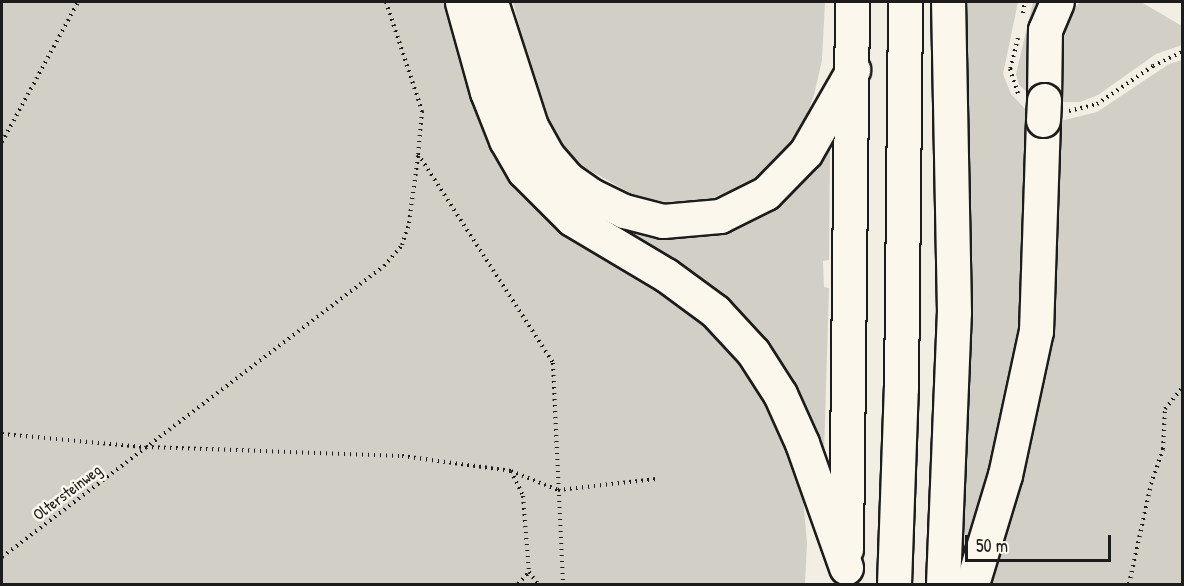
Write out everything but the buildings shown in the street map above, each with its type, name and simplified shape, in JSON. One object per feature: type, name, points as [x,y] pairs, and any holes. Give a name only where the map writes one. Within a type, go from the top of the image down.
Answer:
[{"type":"highway","points":[[462,2],[487,92],[506,140],[524,171],[572,219],[666,275],[715,310],[753,352],[780,394],[802,443],[845,576]]},
{"type":"highway","points":[[491,2],[531,126],[547,155],[568,179],[591,195],[624,211],[663,221],[720,216],[766,193],[806,152],[854,68]]},
{"type":"highway","points":[[845,576],[854,68],[852,2]]},
{"type":"highway","points":[[894,585],[902,377],[905,2]]},
{"type":"highway","points":[[943,585],[954,312],[948,2]]},
{"type":"highway","points":[[972,585],[1011,453],[1036,331],[1051,110],[1045,30],[1057,2]]},
{"type":"path","points":[[2,142],[11,120],[78,2]]},
{"type":"path","name":"Oltersteinweg","points":[[2,557],[384,266],[402,245],[410,223],[422,111],[386,2]]},
{"type":"path","points":[[1051,110],[1097,104],[1153,66],[1182,52]]},
{"type":"path","points":[[418,154],[553,363],[563,585]]},
{"type":"path","points":[[1130,585],[1151,483],[1163,449],[1165,409],[1182,388]]},
{"type":"path","points":[[2,434],[146,447],[402,456],[511,471],[558,490],[656,479]]},
{"type":"path","points":[[511,471],[523,496],[529,572],[538,585]]},
{"type":"path","points":[[518,585],[529,572]]},
{"type":"shaded area","points":[[2,2],[451,2],[478,100],[694,308],[757,376],[802,486],[807,543],[805,584],[2,584]]},
{"type":"shaded area","points":[[513,2],[825,2],[822,60],[814,95],[804,123],[779,158],[754,181],[705,201],[667,202],[637,197],[584,167],[552,133],[540,106]]},
{"type":"shaded area","points":[[960,2],[1018,2],[1003,74],[1011,94],[1034,118],[1020,382],[961,576],[969,349]]},
{"type":"shaded area","points":[[1033,2],[1047,2],[1035,99],[1019,85],[1016,74]]},
{"type":"shaded area","points":[[1080,2],[1141,2],[1182,26],[1182,45],[1156,54],[1098,95],[1080,102],[1056,102],[1063,23]]},
{"type":"shaded area","points":[[1182,60],[1182,584],[987,584],[1056,122],[1097,112],[1169,64]]},
{"type":"shaded area","points":[[830,141],[829,260],[823,261],[824,287],[829,288],[824,454],[818,453],[803,410],[570,196],[658,232]]}]
